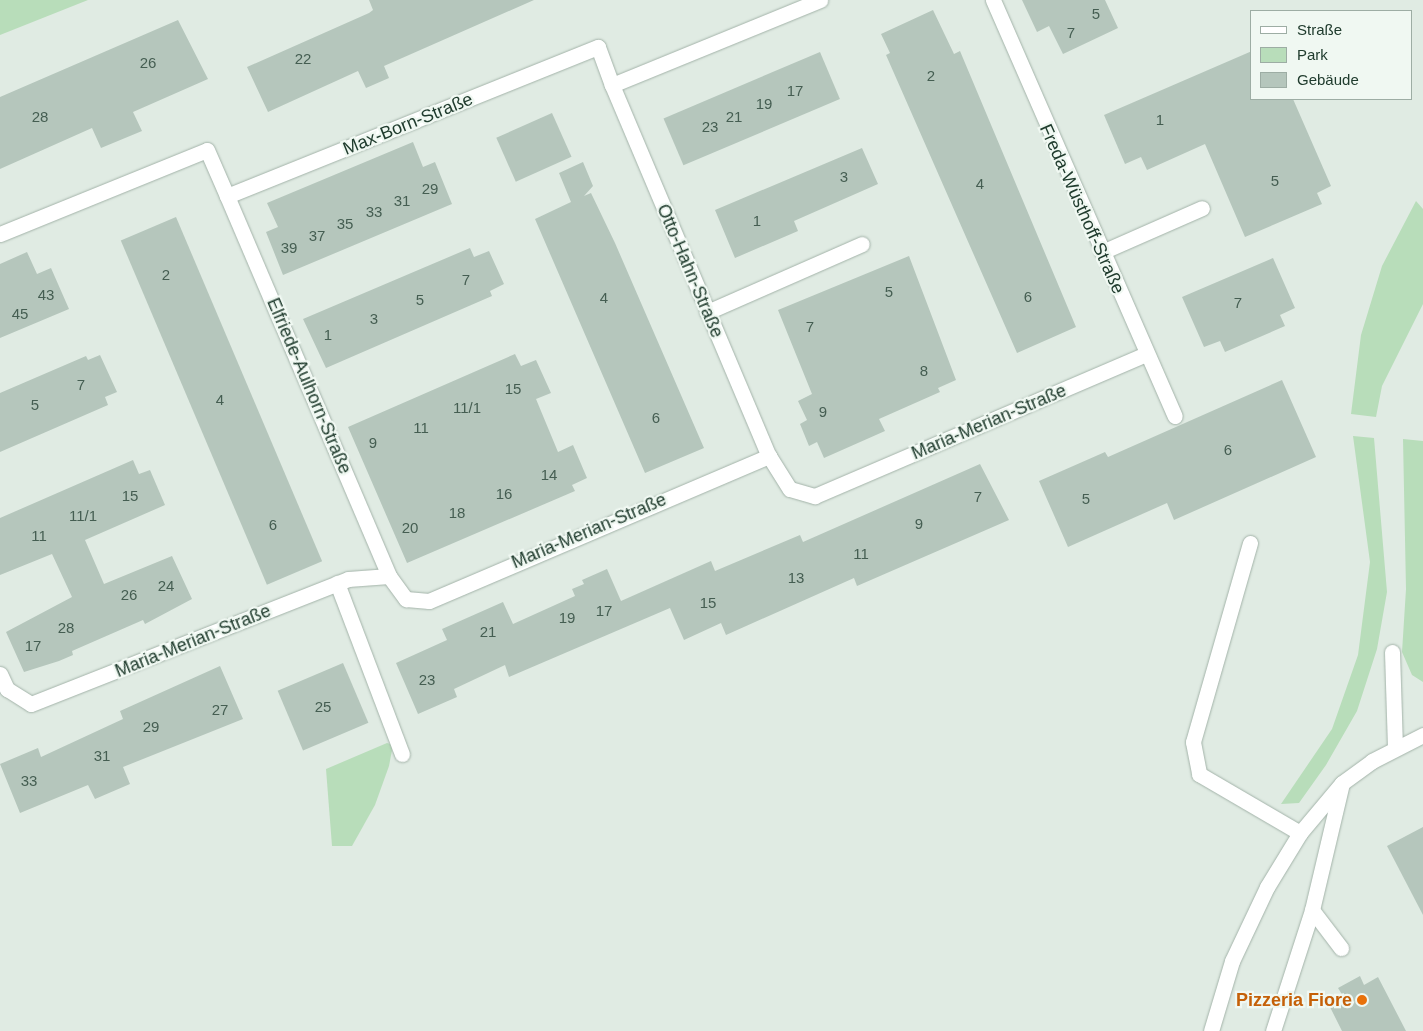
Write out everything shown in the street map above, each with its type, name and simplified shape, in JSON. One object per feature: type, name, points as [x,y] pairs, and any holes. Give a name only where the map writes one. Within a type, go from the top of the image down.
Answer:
[{"type":"street","points":[[612,85],[820,0]]},
{"type":"street","name":"Freda-Wüsthoff-Straße","points":[[993,0],[1146,354],[1175,416]]},
{"type":"street","name":"Max-Born-Straße","points":[[227,196],[598,48],[612,85]]},
{"type":"street","name":"Otto-Hahn-Straße","points":[[612,85],[769,456]]},
{"type":"street","points":[[0,234],[207,150],[227,196]]},
{"type":"street","name":"Elfriede-Aulhorn-Straße","points":[[227,196],[389,576]]},
{"type":"street","points":[[1102,252],[1202,208]]},
{"type":"street","points":[[707,312],[862,244]]},
{"type":"street","name":"Maria-Merian-Straße","points":[[0,674],[20,700],[32,704],[337,583],[389,576],[406,599],[428,601],[769,456],[790,488],[815,496],[1146,354]]},
{"type":"street","points":[[1250,543],[1192,742],[1199,774],[1300,833]]},
{"type":"street","points":[[337,583],[402,754]]},
{"type":"street","points":[[1392,652],[1395,748]]},
{"type":"street","points":[[1211,1031],[1232,961],[1267,887],[1300,833],[1342,783],[1395,748],[1423,735]]},
{"type":"street","points":[[1273,1031],[1312,910],[1342,783]]},
{"type":"street","points":[[1312,910],[1341,948]]},
{"type":"green space","points":[[0,0],[88,0],[0,35]]},
{"type":"green space","points":[[1416,201],[1423,209],[1423,304],[1382,386],[1376,417],[1351,414],[1361,335],[1382,266]]},
{"type":"green space","points":[[1353,436],[1374,438],[1387,592],[1377,649],[1357,711],[1326,765],[1299,803],[1281,804],[1332,729],[1358,655],[1370,562]]},
{"type":"green space","points":[[1403,439],[1423,441],[1423,682],[1412,675],[1402,652],[1406,589]]},
{"type":"green space","points":[[387,743],[393,745],[389,766],[375,805],[352,846],[332,846],[326,769]]},
{"type":"building","points":[[369,0],[534,0],[384,66],[389,78],[366,88],[358,71],[268,112],[247,67],[369,13],[373,10]]},
{"type":"building","points":[[1022,0],[1105,0],[1118,28],[1063,54],[1049,26],[1037,32]]},
{"type":"building","points":[[933,10],[954,54],[960,51],[1076,327],[1017,353],[886,55],[890,53],[881,34]]},
{"type":"building","points":[[178,20],[208,79],[133,112],[142,131],[101,148],[92,128],[0,169],[0,97]]},
{"type":"building","points":[[820,52],[840,99],[683,165],[664,118]]},
{"type":"building","points":[[1250,52],[1250,100],[1293,100],[1331,186],[1317,193],[1322,204],[1245,237],[1205,144],[1147,170],[1141,157],[1125,164],[1104,115]]},
{"type":"building","points":[[552,113],[572,157],[516,182],[496,138]]},
{"type":"building","points":[[413,142],[423,167],[435,162],[452,204],[283,275],[266,232],[278,227],[267,203]]},
{"type":"building","points":[[862,148],[878,184],[794,221],[798,231],[735,258],[715,210]]},
{"type":"building","points":[[583,162],[593,186],[584,196],[591,193],[615,243],[704,448],[645,473],[535,219],[571,202],[559,173]]},
{"type":"building","points":[[176,217],[322,561],[267,585],[121,240]]},
{"type":"building","points":[[470,248],[474,257],[489,251],[504,284],[490,291],[492,296],[326,368],[303,319]]},
{"type":"building","points":[[27,252],[37,274],[51,268],[69,309],[0,338],[0,264]]},
{"type":"building","points":[[909,256],[956,380],[938,388],[940,392],[879,419],[885,431],[824,458],[817,442],[809,446],[800,424],[807,420],[798,401],[812,394],[778,310]]},
{"type":"building","points":[[1273,258],[1295,308],[1280,315],[1285,326],[1225,352],[1220,341],[1204,347],[1182,297]]},
{"type":"building","points":[[515,354],[521,366],[536,360],[551,393],[536,399],[558,452],[573,445],[587,478],[572,485],[575,491],[407,563],[348,427]]},
{"type":"building","points":[[100,355],[117,392],[105,397],[108,405],[0,452],[0,393],[86,356],[88,360]]},
{"type":"building","points":[[1282,380],[1316,457],[1174,520],[1167,503],[1068,547],[1039,481],[1105,452],[1108,457]]},
{"type":"building","points":[[133,460],[139,474],[150,470],[165,505],[85,540],[104,584],[172,556],[192,599],[145,624],[143,620],[72,651],[73,655],[24,672],[6,632],[72,597],[52,554],[0,575],[0,518]]},
{"type":"building","points":[[980,464],[1009,520],[857,586],[854,578],[726,635],[721,623],[684,640],[670,608],[509,677],[505,665],[454,689],[457,697],[418,714],[396,663],[447,640],[442,629],[503,602],[513,624],[575,596],[572,589],[584,584],[582,580],[607,569],[621,601],[711,561],[715,571],[800,535],[803,542]]},
{"type":"building","points":[[343,663],[368,723],[303,751],[278,691]]},
{"type":"building","points":[[220,666],[243,719],[123,767],[130,784],[95,799],[88,785],[20,813],[0,764],[38,748],[41,757],[123,719],[120,711]]},
{"type":"building","points":[[1423,827],[1423,915],[1387,846]]},
{"type":"building","name":"Pizzeria Fiore","points":[[1360,976],[1364,985],[1378,977],[1406,1031],[1342,1031],[1328,1003],[1343,996],[1338,988]]},
{"type":"place","name":"Pizzeria Fiore","points":[[1362,1000]]}]
